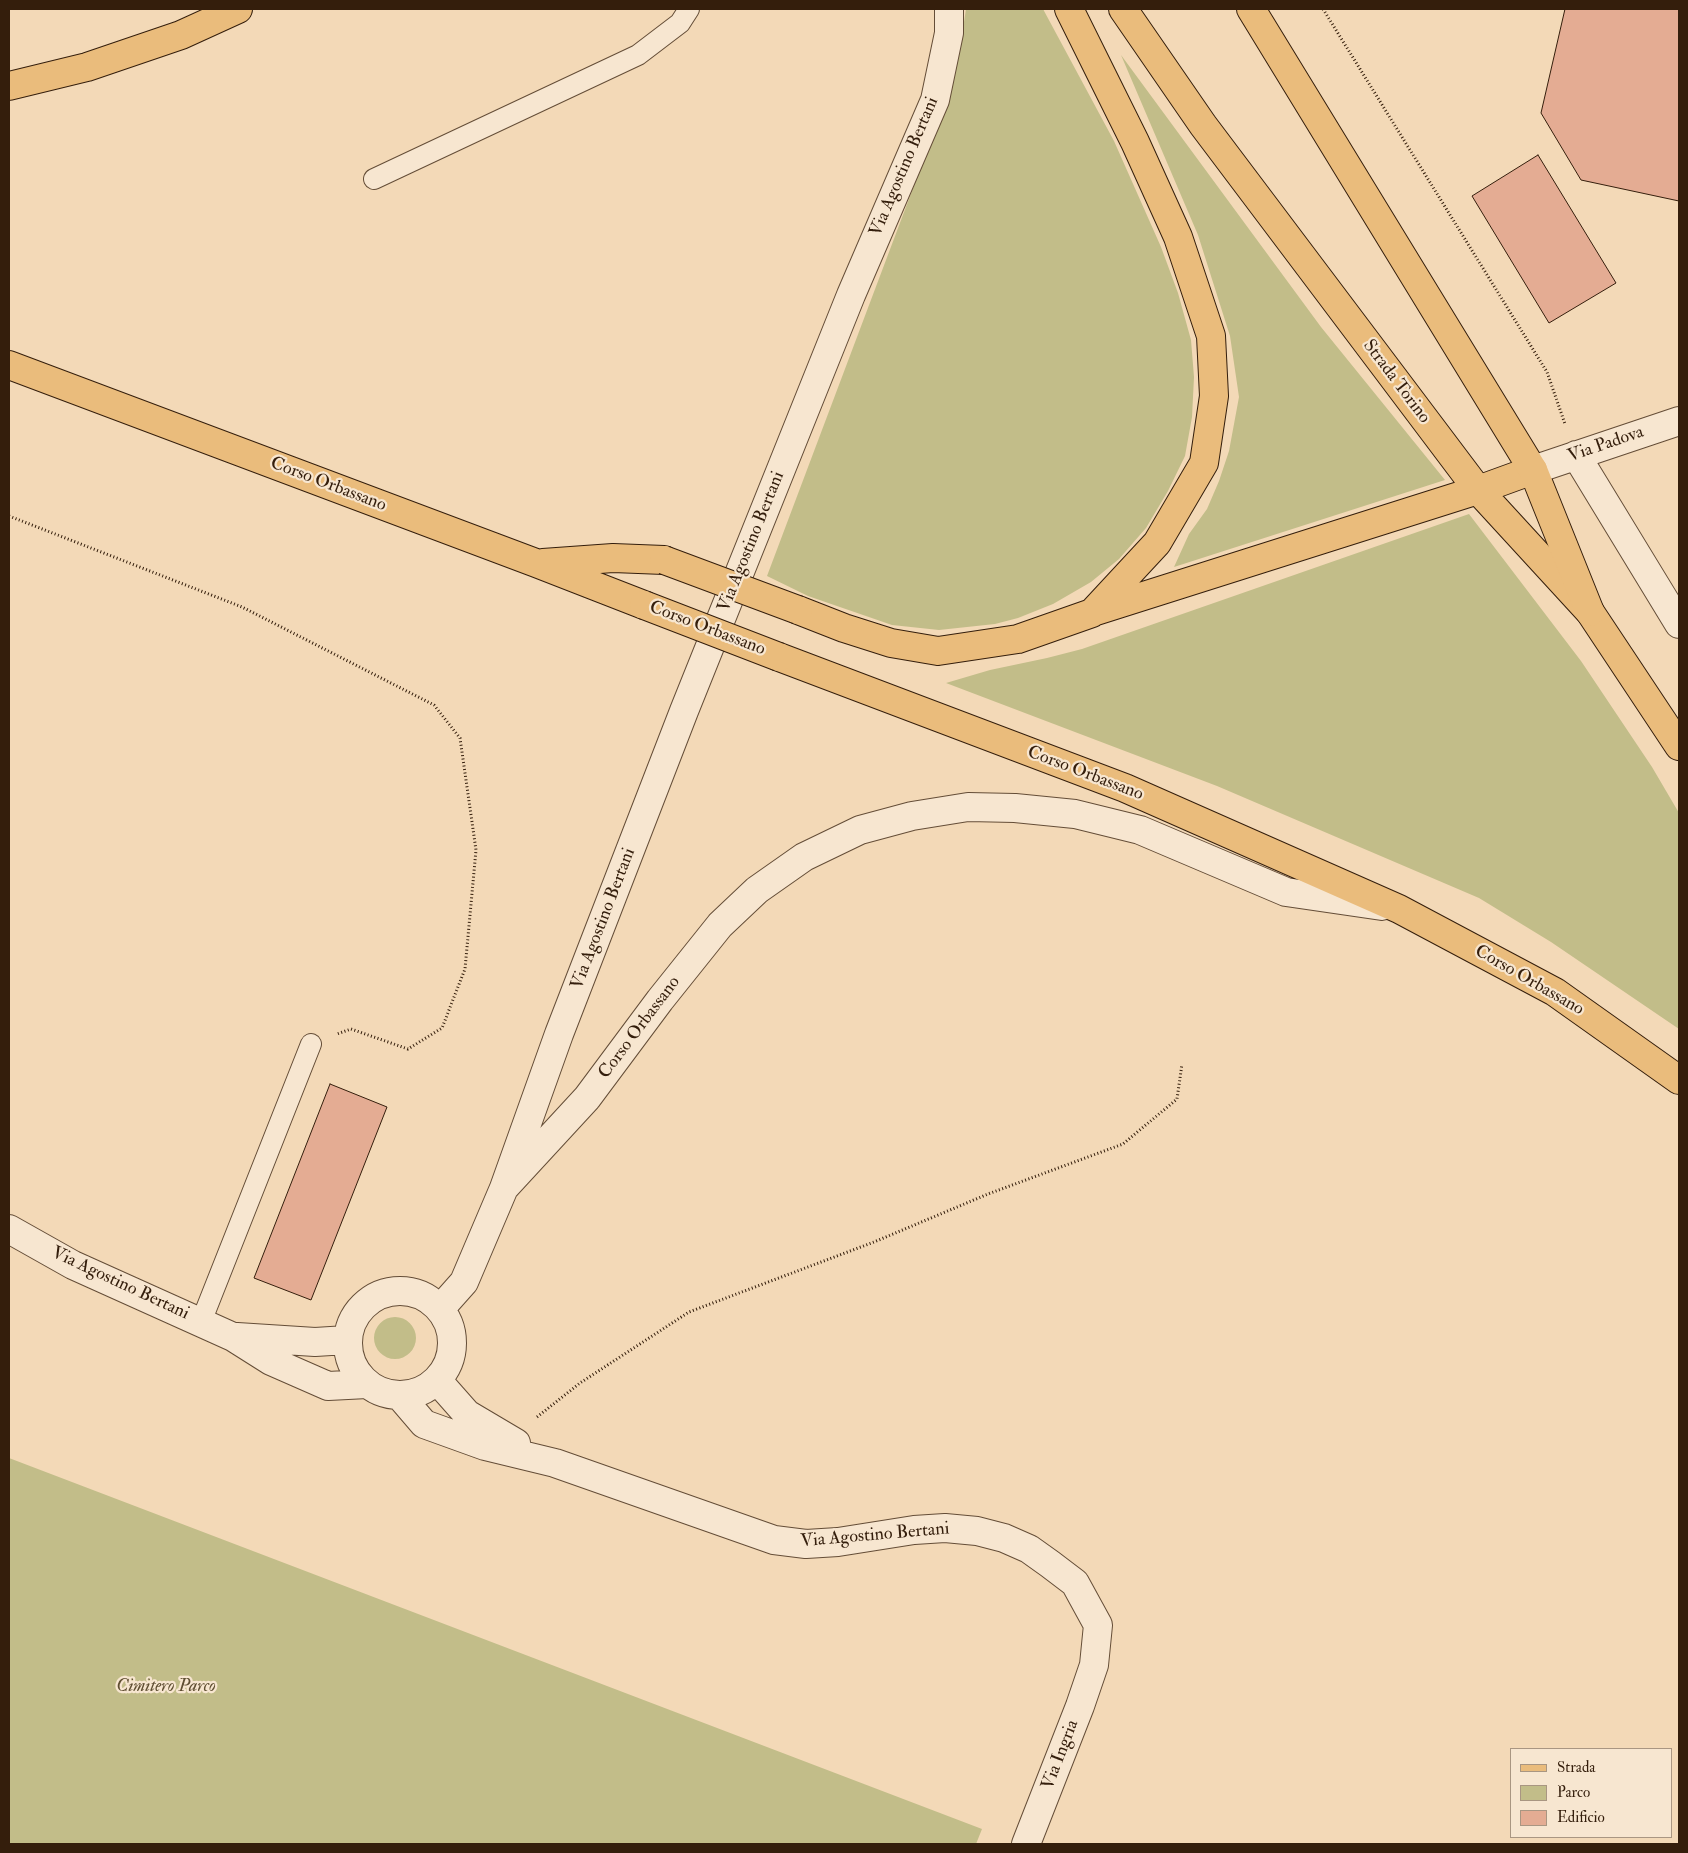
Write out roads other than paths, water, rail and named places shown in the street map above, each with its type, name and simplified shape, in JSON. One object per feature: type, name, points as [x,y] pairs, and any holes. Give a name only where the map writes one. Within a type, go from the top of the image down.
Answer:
[{"type":"main road","points":[[9,86],[87,67],[181,35],[238,9]]},
{"type":"main road","points":[[1069,9],[1135,142],[1178,237],[1211,336],[1214,396],[1204,463],[1157,542],[1092,613]]},
{"type":"main road","name":"Strada Torino","points":[[1123,9],[1203,125],[1478,490],[1590,612],[1679,746]]},
{"type":"main road","points":[[1251,9],[1533,470],[1590,612]]},
{"type":"main road","name":"Corso Orbassano","points":[[9,365],[536,563],[1125,788],[1399,908],[1555,992],[1679,1080]]},
{"type":"main road","points":[[536,563],[613,558],[664,560],[844,628],[891,643],[938,651],[1018,639],[1092,613],[1478,490],[1533,470]]},
{"type":"street","name":"Via Agostino Bertani","points":[[504,1188],[560,1034],[688,702],[850,295],[935,100],[949,33],[949,9]]},
{"type":"street","name":"Via Padova","points":[[1533,470],[1679,421]]},
{"type":"street","points":[[1576,455],[1679,624]]},
{"type":"street","name":"Corso Orbassano","points":[[440,1309],[464,1282],[504,1188],[587,1098],[660,1000],[720,925],[757,890],[804,857],[860,830],[912,816],[968,807],[1015,808],[1075,814],[1140,830],[1286,892],[1399,908]]},
{"type":"street","name":"Via Agostino Bertani","points":[[9,1229],[73,1265],[233,1336],[271,1361],[328,1386],[367,1384]]},
{"type":"street","points":[[409,1290],[428,1298],[440,1309],[449,1323],[452,1339],[450,1357],[445,1369],[437,1380],[425,1389],[400,1396],[386,1394],[367,1384],[352,1364],[347,1340],[354,1315],[368,1300],[388,1291],[409,1290]]},
{"type":"street","name":"Via Agostino Bertani","points":[[233,1336],[315,1342],[347,1340]]},
{"type":"street","name":"Via Agostino Bertani","points":[[437,1380],[467,1414],[509,1440],[556,1463]]},
{"type":"street","name":"Via Agostino Bertani","points":[[400,1396],[424,1424],[485,1446],[556,1463],[774,1540],[806,1544],[838,1542],[914,1530],[945,1528],[977,1530],[1004,1538],[1029,1549],[1075,1583],[1098,1625],[1094,1665]]},
{"type":"street","name":"Via Ingria","points":[[1026,1844],[1094,1665]]},
{"type":"lane","points":[[374,179],[638,56],[680,24],[690,9]]},
{"type":"lane","points":[[201,1322],[310,1044]]},
{"type":"park label","name":"Cimitero Parco","points":[[166,1687]]}]
